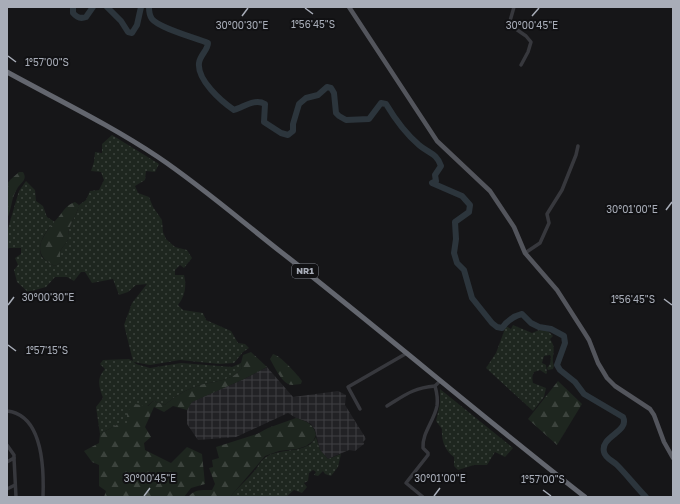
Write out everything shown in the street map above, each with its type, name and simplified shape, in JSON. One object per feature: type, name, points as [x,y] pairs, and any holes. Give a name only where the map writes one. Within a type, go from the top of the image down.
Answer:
[{"type":"highway","name":"NR1","points":[[7,72],[92,117],[159,158],[217,201],[585,497]]},
{"type":"main road","points":[[349,7],[437,141],[490,191],[514,227],[525,253],[557,290],[589,340],[598,363],[607,378],[615,386],[650,409],[654,415],[664,442],[673,458]]},
{"type":"street","points":[[514,7],[510,25],[526,36],[530,42],[528,52],[521,65]]},
{"type":"street","points":[[525,253],[540,243],[549,223],[547,214],[562,190],[578,146]]},
{"type":"street","points":[[360,409],[348,387],[407,353]]},
{"type":"street","points":[[387,406],[412,391],[435,386],[440,381]]},
{"type":"street","points":[[423,497],[406,483],[428,455],[423,448],[423,445],[425,433],[436,406],[437,394],[435,386]]},
{"type":"street","points":[[7,411],[14,412],[26,420],[36,435],[42,459],[43,497]]},
{"type":"street","points":[[7,445],[14,456],[16,497]]},
{"type":"street","points":[[7,462],[14,458]]},
{"type":"street","points":[[7,489],[15,485]]},
{"type":"shaded area","points":[[267,367],[293,397],[338,391],[346,395],[345,405],[366,439],[363,442],[364,444],[355,451],[349,450],[328,459],[320,450],[315,430],[311,424],[288,413],[236,437],[198,440],[187,424],[187,410],[191,402],[244,379]]},
{"type":"green space","points":[[112,135],[159,164],[155,172],[146,171],[145,180],[135,186],[138,193],[149,197],[153,207],[162,220],[163,232],[166,239],[175,247],[187,250],[192,258],[184,268],[180,265],[175,270],[175,275],[184,275],[185,283],[185,291],[178,305],[183,310],[203,313],[206,320],[231,331],[238,343],[245,344],[249,348],[243,352],[234,363],[219,364],[180,360],[150,365],[134,362],[150,368],[181,363],[232,367],[241,363],[242,368],[238,373],[227,379],[197,386],[188,390],[165,405],[153,401],[127,424],[120,423],[100,434],[96,407],[103,398],[99,380],[105,369],[100,364],[103,360],[129,359],[133,361],[124,325],[132,303],[147,284],[136,285],[128,292],[119,295],[113,279],[92,283],[85,272],[81,272],[74,281],[67,277],[55,277],[46,287],[28,292],[17,282],[14,270],[18,265],[15,258],[21,254],[21,248],[9,248],[7,250],[7,232],[19,191],[26,181],[35,190],[36,201],[43,206],[47,217],[55,222],[41,242],[40,252],[42,257],[55,266],[60,263],[60,251],[68,240],[70,226],[79,205],[86,200],[90,191],[99,190],[104,180],[101,172],[91,171],[95,152],[102,153],[102,144]]},
{"type":"green space","points":[[19,172],[23,172],[25,177],[15,192],[7,219],[7,184]]},
{"type":"green space","points":[[75,202],[79,205],[78,210],[70,226],[68,240],[60,251],[60,263],[55,266],[43,257],[40,248],[41,243],[46,233],[64,210]]},
{"type":"green space","points":[[513,325],[532,333],[542,329],[549,332],[553,336],[550,339],[554,350],[553,369],[548,370],[547,368],[550,364],[550,355],[544,356],[542,363],[546,365],[547,373],[546,374],[540,370],[534,372],[533,375],[533,383],[546,388],[544,397],[533,411],[486,368],[496,353],[506,326],[511,329]]},
{"type":"green space","points":[[251,352],[267,367],[192,402],[187,410],[173,406],[164,412],[154,407],[145,427],[151,437],[144,443],[145,450],[171,463],[187,447],[202,454],[205,484],[191,488],[184,497],[104,497],[106,491],[99,486],[99,465],[92,462],[84,451],[99,443],[100,434],[120,423],[127,423],[127,412],[134,404],[148,406],[153,401],[165,405],[180,394],[193,388],[233,376],[242,368],[241,363],[243,355]]},
{"type":"green space","points":[[273,354],[284,361],[302,381],[301,384],[290,385],[283,380],[270,359]]},
{"type":"green space","points":[[558,381],[582,404],[557,445],[528,419]]},
{"type":"green space","points":[[440,389],[513,448],[505,457],[495,452],[487,465],[474,465],[458,470],[454,466],[454,457],[446,448],[442,437],[442,429],[436,421],[440,404]]},
{"type":"green space","points":[[296,418],[306,422],[313,428],[316,435],[313,441],[306,446],[297,449],[279,451],[265,456],[230,497],[188,497],[196,491],[212,490],[215,484],[209,468],[213,467],[212,460],[219,458],[216,447],[257,434],[268,428]]},
{"type":"green space","points":[[316,437],[320,450],[328,459],[341,454],[338,467],[331,476],[325,474],[323,471],[318,476],[314,475],[316,472],[313,470],[309,473],[308,481],[304,483],[307,487],[302,493],[294,490],[286,497],[230,497],[253,473],[264,458],[279,452],[300,449],[312,443]]},
{"type":"waterway","points":[[73,7],[73,13],[81,18],[86,17],[93,7]]},
{"type":"waterway","points":[[107,7],[121,21],[128,32],[132,33],[137,25],[141,7]]},
{"type":"waterway","points":[[149,7],[149,12],[152,19],[162,26],[208,43],[207,48],[201,57],[199,70],[206,83],[217,96],[234,110],[253,102],[261,102],[265,104],[264,122],[281,133],[288,135],[293,131],[293,124],[299,104],[306,98],[318,95],[327,87],[331,88],[334,93],[336,113],[346,120],[369,119],[381,103],[386,104],[397,121],[414,141],[437,158],[441,166],[435,175],[436,181],[432,183],[462,196],[470,205],[469,212],[455,222],[456,239],[454,253],[457,263],[464,270],[472,298],[497,327],[502,328],[511,319],[522,314],[531,323],[539,327],[551,329],[564,336],[565,343],[557,365],[560,370],[575,382],[584,394],[623,417],[624,422],[622,427],[606,442],[604,452],[606,456],[617,465],[646,497]]}]
